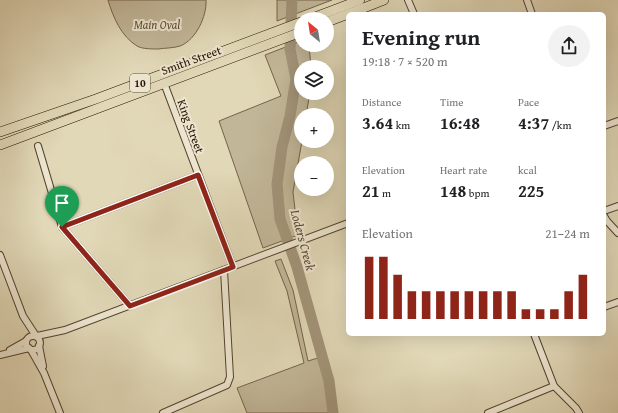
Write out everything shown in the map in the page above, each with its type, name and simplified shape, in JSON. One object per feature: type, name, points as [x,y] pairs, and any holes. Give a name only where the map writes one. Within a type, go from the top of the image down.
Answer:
[{"type":"highway","points":[[328,12],[360,0]]},
{"type":"highway","points":[[353,12],[384,0]]},
{"type":"highway","points":[[334,19],[346,15]]},
{"type":"highway","name":"Smith Street","points":[[0,145],[164,84],[278,36],[294,26]]},
{"type":"highway","name":"Smith Street","points":[[0,132],[278,36],[294,33]]},
{"type":"street","points":[[408,0],[413,12]]},
{"type":"street","points":[[527,0],[531,12]]},
{"type":"street","name":"King Street","points":[[164,84],[233,267]]},
{"type":"street","points":[[606,125],[618,121]]},
{"type":"street","points":[[38,146],[62,227],[130,306]]},
{"type":"street","points":[[62,227],[198,175]]},
{"type":"street","points":[[606,210],[618,206]]},
{"type":"street","points":[[606,219],[618,233]]},
{"type":"street","points":[[0,355],[36,349],[51,337],[65,330],[346,225]]},
{"type":"street","points":[[0,255],[23,316],[40,340],[44,373]]},
{"type":"street","points":[[166,413],[227,385],[230,377],[224,270]]},
{"type":"street","points":[[606,306],[618,302]]},
{"type":"street","points":[[23,316],[26,345],[30,349],[44,373],[60,413]]},
{"type":"street","points":[[0,355],[32,335],[36,336],[65,330]]},
{"type":"street","points":[[535,336],[554,386],[579,413]]},
{"type":"street","points":[[488,413],[554,386]]},
{"type":"green space","name":"Main Oval","points":[[108,0],[206,0],[206,6],[205,13],[196,33],[186,43],[175,47],[150,49],[137,46],[126,37],[118,26]]},
{"type":"green space","points":[[277,0],[332,0],[301,12],[294,12],[294,15],[277,21]]},
{"type":"green space","points":[[294,44],[294,52],[310,52],[310,60],[294,60],[294,100],[309,100],[307,108],[294,108],[294,148],[301,148],[299,156],[294,156],[293,192],[298,235],[263,248],[219,121],[281,96],[265,55]]},
{"type":"green space","points":[[281,259],[293,290],[308,361],[321,357],[329,381],[333,413],[247,413],[237,388],[304,363],[287,291],[275,261]]},
{"type":"waterway","name":"Loders Creek","points":[[292,0],[290,49],[296,79],[290,116],[282,147],[277,184],[280,219],[297,267],[329,381],[333,413]]},
{"type":"route","points":[[198,175],[233,267],[130,306],[62,227],[198,175]]}]
